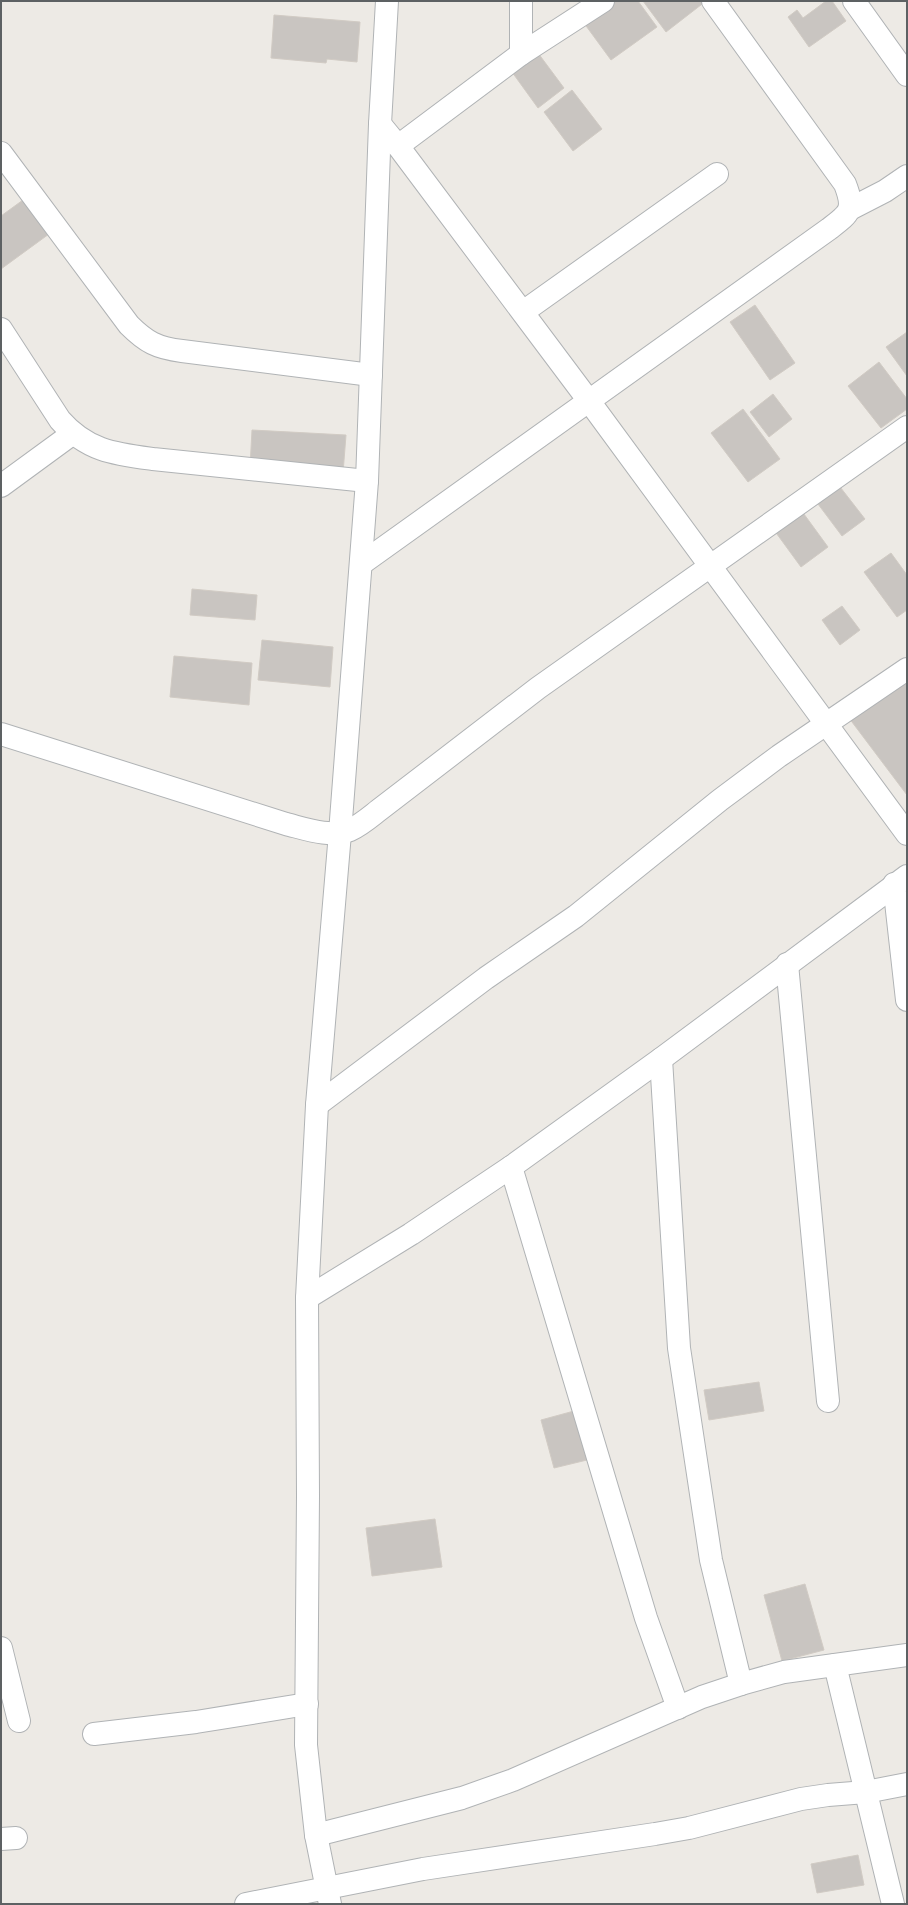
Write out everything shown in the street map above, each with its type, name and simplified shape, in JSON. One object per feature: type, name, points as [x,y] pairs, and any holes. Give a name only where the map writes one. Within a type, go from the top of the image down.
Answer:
[{"type":"street","points":[[329,1896],[316,1835],[306,1745],[307,1298],[317,1105],[340,833],[367,481],[380,124],[388,1]]},
{"type":"street","points":[[522,1],[522,54]]},
{"type":"street","points":[[398,146],[522,54],[603,1]]},
{"type":"street","points":[[713,1],[845,184],[851,199],[850,209]]},
{"type":"street","points":[[854,1],[907,75]]},
{"type":"street","points":[[380,124],[523,312],[826,724],[900,810],[907,834]]},
{"type":"street","points":[[1,153],[129,325],[141,337],[153,345],[182,352],[371,375]]},
{"type":"street","points":[[523,312],[717,174]]},
{"type":"street","points":[[361,564],[829,229],[850,209],[885,191],[907,176]]},
{"type":"street","points":[[1,329],[60,420],[72,434],[97,448],[121,455],[152,459],[367,481]]},
{"type":"street","points":[[1,734],[286,824],[313,831],[340,833],[352,829],[538,688],[907,427]]},
{"type":"street","points":[[1,486],[72,434]]},
{"type":"street","points":[[317,1105],[486,978],[576,916],[726,796],[826,724],[907,669]]},
{"type":"street","points":[[307,1298],[411,1234],[511,1168],[661,1059],[900,880]]},
{"type":"street","points":[[900,880],[907,1000]]},
{"type":"street","points":[[787,964],[828,1401]]},
{"type":"street","points":[[661,1059],[679,1348],[711,1560],[741,1684]]},
{"type":"street","points":[[511,1168],[646,1618],[678,1708]]},
{"type":"street","points":[[1,1648],[19,1721]]},
{"type":"street","points":[[316,1835],[462,1798],[513,1780],[678,1708],[741,1684],[784,1672],[907,1655]]},
{"type":"street","points":[[835,1665],[894,1904]]},
{"type":"street","points":[[94,1734],[196,1722],[307,1704]]},
{"type":"street","points":[[246,1904],[329,1896],[423,1869],[656,1834],[689,1828],[801,1799],[866,1792],[907,1784]]},
{"type":"building","points":[[605,1],[638,1],[657,27],[611,60],[581,19]]},
{"type":"building","points":[[643,1],[706,1],[666,32]]},
{"type":"building","points":[[826,1],[832,1],[846,21],[809,47],[788,17],[797,10],[803,18]]},
{"type":"building","points":[[274,15],[360,22],[357,62],[327,59],[326,63],[271,58]]},
{"type":"building","points":[[538,53],[564,88],[538,108],[512,72]]},
{"type":"building","points":[[572,90],[602,129],[573,151],[544,112]]},
{"type":"building","points":[[23,200],[49,234],[1,269],[1,216]]},
{"type":"building","points":[[755,305],[795,363],[770,380],[730,322]]},
{"type":"building","points":[[907,332],[907,376],[886,347]]},
{"type":"building","points":[[879,362],[907,399],[907,409],[881,428],[848,386]]},
{"type":"building","points":[[773,394],[792,419],[769,437],[750,412]]},
{"type":"building","points":[[743,409],[780,459],[748,482],[711,433]]},
{"type":"building","points":[[252,430],[346,435],[343,473],[250,467]]},
{"type":"building","points":[[837,483],[865,519],[842,536],[815,500]]},
{"type":"building","points":[[801,510],[828,547],[801,567],[774,530]]},
{"type":"building","points":[[891,553],[907,575],[907,610],[897,617],[864,572]]},
{"type":"building","points":[[192,589],[257,595],[255,620],[190,615]]},
{"type":"building","points":[[842,606],[860,630],[840,645],[822,620]]},
{"type":"building","points":[[262,640],[333,647],[330,687],[258,680]]},
{"type":"building","points":[[174,656],[252,663],[249,705],[170,697]]},
{"type":"building","points":[[907,675],[907,795],[849,718]]},
{"type":"building","points":[[759,1382],[764,1411],[709,1420],[704,1390]]},
{"type":"building","points":[[574,1411],[587,1460],[554,1468],[541,1420]]},
{"type":"building","points":[[435,1519],[442,1567],[372,1576],[366,1528]]},
{"type":"building","points":[[805,1584],[824,1650],[782,1661],[764,1595]]},
{"type":"building","points":[[858,1855],[864,1885],[817,1893],[811,1864]]}]
